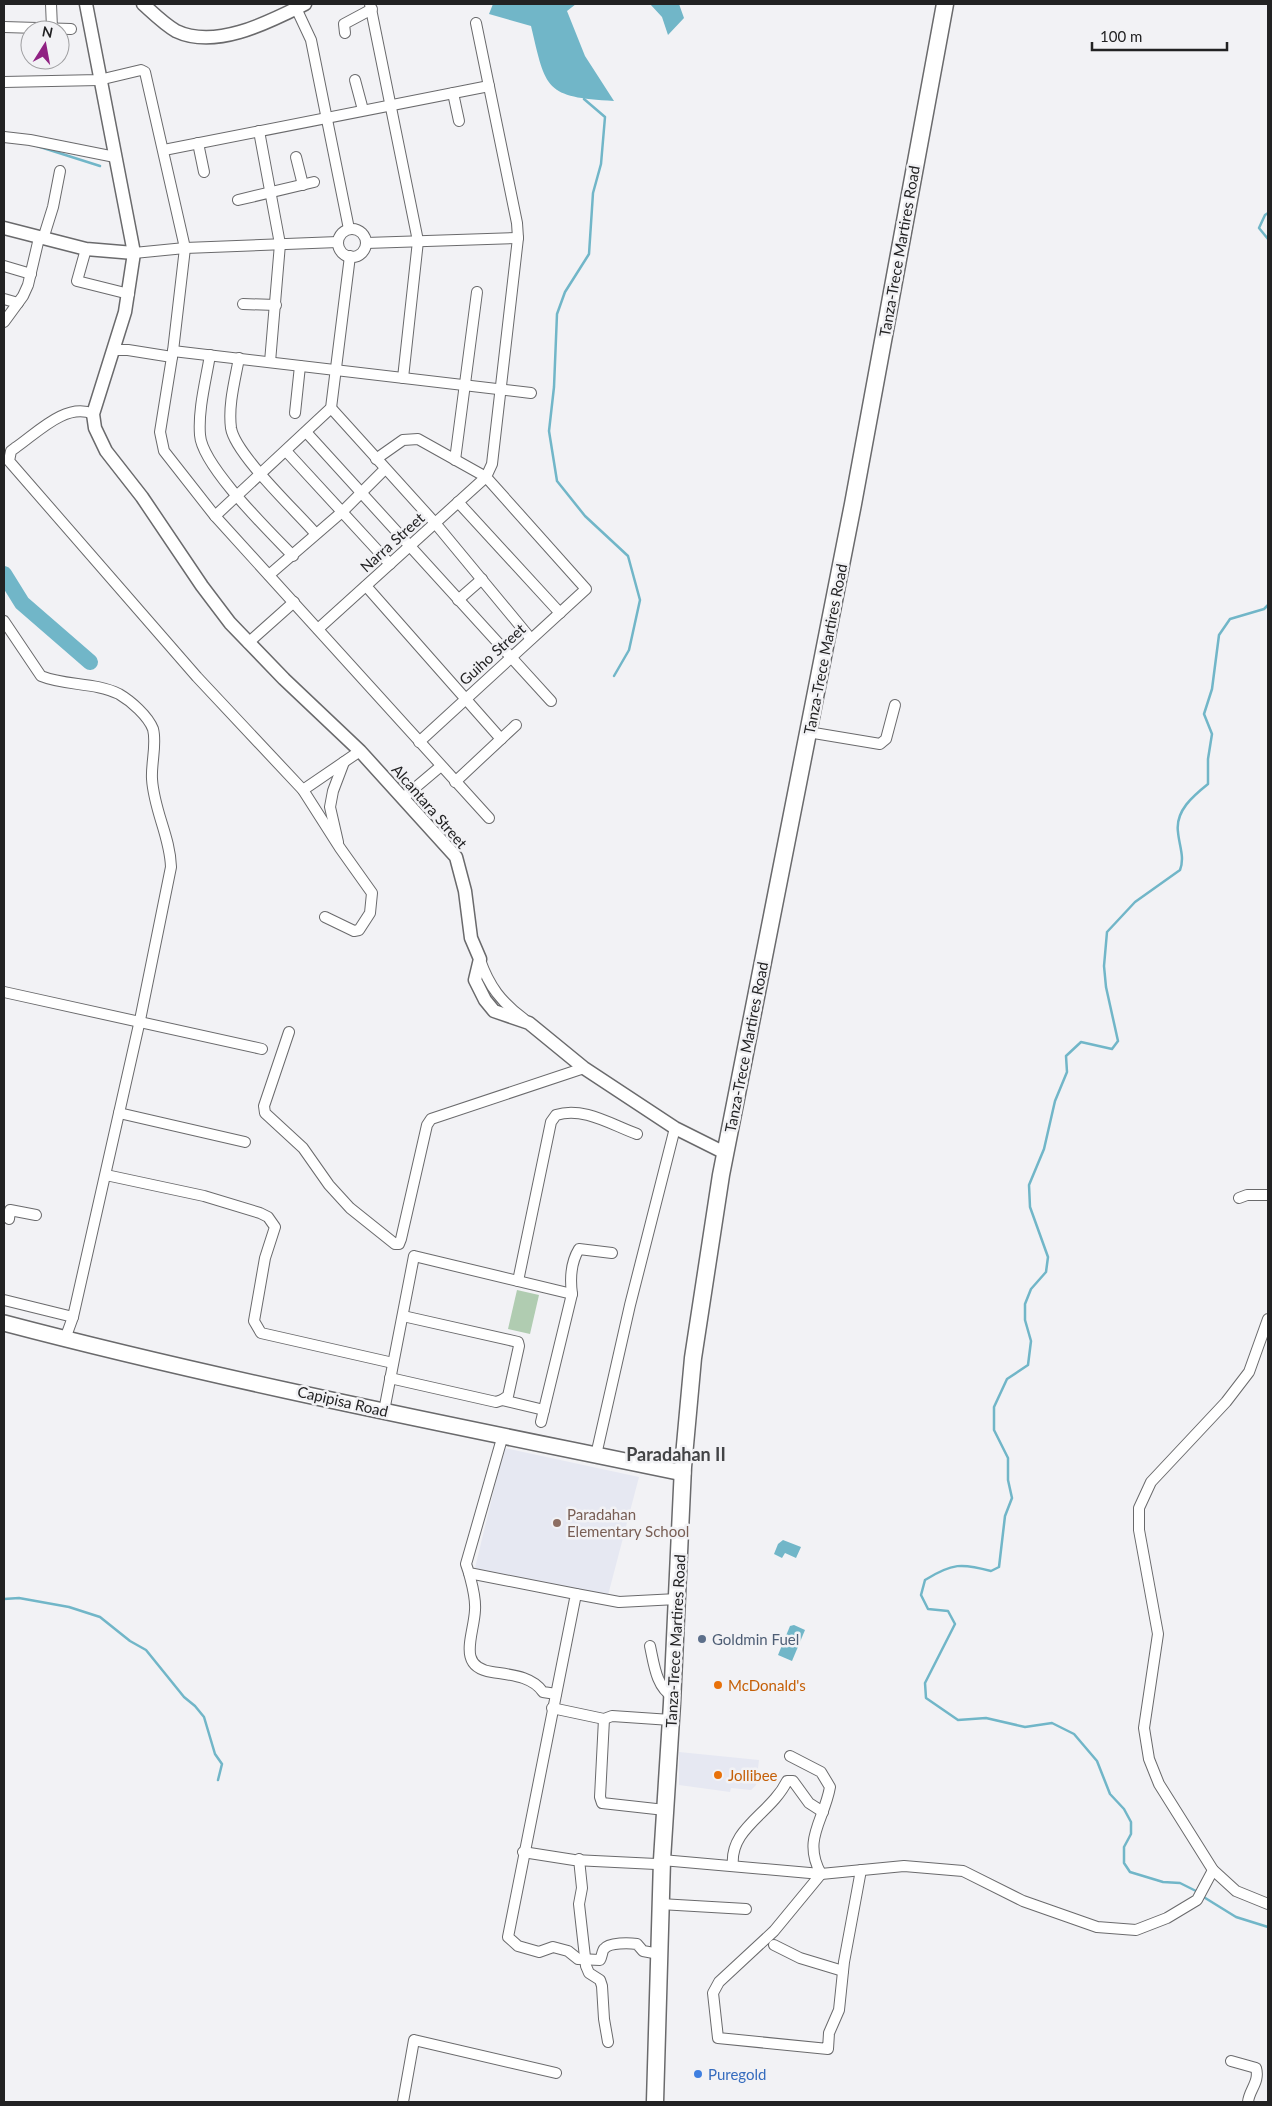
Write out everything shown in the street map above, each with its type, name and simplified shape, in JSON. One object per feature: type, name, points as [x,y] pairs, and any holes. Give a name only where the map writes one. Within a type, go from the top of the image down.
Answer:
[{"type":"main road","name":"Tanza-Trece Martires Road","points":[[654,2102],[662,1860],[673,1697],[683,1473],[693,1358],[726,1153],[853,504],[944,4]]},
{"type":"main road","name":"Capipisa Road","points":[[4,1323],[66,1339],[384,1411],[683,1473]]},
{"type":"street","points":[[51,4],[52,20]]},
{"type":"street","points":[[86,4],[99,80],[134,254],[129,294],[114,350],[93,414],[84,410],[73,411],[59,417],[12,451],[9,461],[197,677],[303,790],[340,848],[372,893],[372,908],[357,931],[325,917]]},
{"type":"street","points":[[143,4],[176,30],[189,35],[214,37],[239,33],[300,6],[311,40],[350,229]]},
{"type":"street","points":[[345,33],[344,24],[371,6],[418,241],[403,378]]},
{"type":"street","points":[[376,459],[403,440],[409,438],[418,439],[486,477],[492,464],[518,238],[517,223],[476,24]]},
{"type":"street","points":[[4,27],[20,27]]},
{"type":"street","points":[[4,82],[99,80],[141,70],[145,72],[185,248],[173,354],[160,432],[164,450],[215,516],[418,742],[489,818]]},
{"type":"street","points":[[355,80],[363,110]]},
{"type":"street","points":[[164,150],[488,86]]},
{"type":"street","points":[[453,92],[460,121]]},
{"type":"street","points":[[259,131],[280,244],[270,362]]},
{"type":"street","points":[[4,137],[30,140],[115,157]]},
{"type":"street","points":[[198,143],[204,172]]},
{"type":"street","points":[[296,157],[303,185]]},
{"type":"street","points":[[4,322],[28,285],[41,238],[53,207],[60,171]]},
{"type":"street","points":[[238,200],[314,182]]},
{"type":"street","points":[[4,228],[86,249],[134,254],[185,248],[338,242]]},
{"type":"street","points":[[338,242],[342,234],[350,229],[361,232],[366,243]]},
{"type":"street","points":[[366,243],[518,238]]},
{"type":"street","points":[[338,242],[343,253],[350,256],[360,255],[366,243]]},
{"type":"street","points":[[86,249],[77,281],[129,294]]},
{"type":"street","points":[[215,516],[331,408],[350,256]]},
{"type":"street","points":[[4,266],[30,274]]},
{"type":"street","points":[[455,460],[477,292]]},
{"type":"street","points":[[4,299],[18,303]]},
{"type":"street","points":[[243,304],[276,305]]},
{"type":"street","points":[[114,350],[210,355],[531,393]]},
{"type":"street","points":[[210,355],[200,436],[206,455],[238,496],[293,556]]},
{"type":"street","points":[[239,358],[230,413],[231,429],[234,437],[261,474],[315,533]]},
{"type":"street","points":[[295,413],[300,366]]},
{"type":"street","points":[[331,408],[435,523],[532,639]]},
{"type":"street","name":"Alcantara Street","points":[[93,414],[95,428],[106,451],[142,497],[202,586],[248,643],[360,751],[456,857],[465,892],[471,938],[480,959],[475,980],[485,1000],[494,1011],[529,1023],[584,1068],[675,1128],[726,1153]]},
{"type":"street","points":[[306,432],[551,701]]},
{"type":"street","points":[[286,451],[390,564]]},
{"type":"street","points":[[269,575],[293,556],[315,533],[342,512],[385,469]]},
{"type":"street","name":"Narra Street","points":[[318,629],[486,477]]},
{"type":"street","name":"Guiho Street","points":[[418,742],[586,589],[486,477]]},
{"type":"street","points":[[458,502],[560,613]]},
{"type":"street","points":[[458,600],[482,579]]},
{"type":"street","points":[[366,586],[501,739]]},
{"type":"street","points":[[248,643],[294,602]]},
{"type":"street","points":[[4,621],[41,676],[117,694],[148,720],[153,730],[152,778],[156,810],[170,848],[171,867],[140,1020],[106,1175],[73,1317],[66,1339]]},
{"type":"street","points":[[808,732],[880,744],[886,739],[895,705]]},
{"type":"street","points":[[455,782],[516,725]]},
{"type":"street","points":[[303,790],[360,751]]},
{"type":"street","points":[[340,848],[330,807],[333,791],[344,762]]},
{"type":"street","points":[[403,798],[441,766]]},
{"type":"street","points":[[4,992],[140,1020],[262,1049]]},
{"type":"street","points":[[289,1032],[264,1106],[265,1113],[303,1148],[330,1185],[350,1208],[394,1244],[399,1244],[401,1238],[427,1125],[431,1119],[584,1068]]},
{"type":"street","points":[[518,1281],[551,1122],[556,1115],[568,1111],[581,1112],[637,1134]]},
{"type":"street","points":[[119,1113],[245,1142]]},
{"type":"street","points":[[596,1455],[630,1305],[675,1128]]},
{"type":"street","points":[[106,1175],[204,1196],[268,1217],[275,1227],[265,1258],[254,1321],[262,1333],[393,1363]]},
{"type":"street","points":[[1239,1198],[1247,1194],[1268,1195]]},
{"type":"street","points":[[8,1219],[10,1210],[36,1215]]},
{"type":"street","points":[[542,1422],[572,1294],[570,1280],[575,1256],[579,1249],[612,1253]]},
{"type":"street","points":[[384,1411],[414,1256],[572,1294]]},
{"type":"street","points":[[4,1300],[73,1317]]},
{"type":"street","points":[[390,1378],[496,1402],[508,1396],[519,1346],[518,1342],[403,1316]]},
{"type":"street","points":[[1268,1319],[1249,1372],[1226,1402],[1151,1482],[1139,1508],[1139,1530],[1158,1634],[1144,1728],[1149,1759],[1159,1784],[1211,1874],[1236,1891],[1268,1904]]},
{"type":"street","points":[[502,1400],[544,1410]]},
{"type":"street","points":[[503,1435],[466,1564],[475,1610],[469,1652],[472,1664],[480,1670],[530,1680],[537,1683],[543,1692],[556,1694]]},
{"type":"street","points":[[469,1572],[619,1602],[677,1599]]},
{"type":"street","points":[[576,1594],[507,1931],[510,1942],[539,1952],[553,1947],[564,1949],[578,1960],[600,1960],[603,1949],[607,1946],[631,1943],[637,1944],[643,1952],[659,1954]]},
{"type":"street","points":[[650,1646],[658,1680],[667,1694],[673,1697]]},
{"type":"street","points":[[552,1708],[604,1718],[612,1716],[671,1720]]},
{"type":"street","points":[[604,1718],[600,1797],[602,1803],[665,1810]]},
{"type":"street","points":[[790,1756],[821,1772],[830,1787],[823,1812],[814,1830],[812,1853],[821,1874]]},
{"type":"street","points":[[732,1866],[731,1853],[741,1834],[771,1805],[787,1781],[793,1781],[809,1803],[823,1812]]},
{"type":"street","points":[[524,1852],[578,1860],[656,1864],[662,1860],[821,1874],[904,1866],[962,1871],[1023,1901],[1097,1927],[1136,1930],[1167,1918],[1197,1900],[1211,1874]]},
{"type":"street","points":[[578,1860],[582,1888],[579,1904],[580,1917],[587,1970],[600,1980],[602,1986],[604,2019],[608,2042]]},
{"type":"street","points":[[821,1874],[774,1931],[718,1982],[713,1993],[718,2038],[828,2049],[829,2033],[839,2010],[843,1970],[860,1870]]},
{"type":"street","points":[[660,1904],[746,1909]]},
{"type":"street","points":[[774,1945],[800,1958],[843,1970]]},
{"type":"street","points":[[403,2102],[414,2040],[556,2073]]},
{"type":"street","points":[[1231,2061],[1256,2068],[1254,2088],[1248,2102]]},
{"type":"shaded area","name":"Paradahan Elementary School","points":[[504,1448],[639,1477],[607,1599],[475,1568]]},
{"type":"shaded area","name":"Jollibee","points":[[679,1752],[759,1760],[756,1785],[751,1790],[731,1788],[730,1792],[679,1785]]},
{"type":"green space","points":[[517,1290],[539,1295],[530,1334],[508,1329]]},
{"type":"water","points":[[493,4],[576,4],[567,11],[585,56],[614,101],[574,97],[552,86],[541,64],[531,26],[489,14]]},
{"type":"water","points":[[650,4],[679,4],[684,18],[668,35],[662,17]]},
{"type":"water","points":[[783,1540],[801,1547],[796,1558],[785,1553],[782,1558],[774,1554],[778,1544]]},
{"type":"water","points":[[794,1625],[805,1630],[792,1661],[778,1655],[790,1626]]},
{"type":"waterway","points":[[584,99],[605,117],[601,164],[593,193],[589,254],[565,292],[557,314],[554,387],[549,431],[557,481],[585,516],[628,556],[640,600],[629,650],[614,676]]},
{"type":"waterway","points":[[37,146],[100,166]]},
{"type":"waterway","points":[[1268,213],[1265,215],[1259,228],[1268,239]]},
{"type":"waterway","points":[[4,574],[22,603],[90,662]]},
{"type":"waterway","points":[[1198,1892],[1180,1883],[1163,1882],[1130,1872],[1124,1863],[1124,1847],[1131,1834],[1131,1822],[1124,1809],[1110,1794],[1097,1761],[1074,1734],[1052,1723],[1025,1727],[986,1718],[958,1720],[926,1698],[925,1683],[955,1624],[948,1611],[928,1609],[921,1595],[925,1580],[943,1570],[964,1566],[991,1571],[999,1567],[1005,1516],[1012,1498],[1008,1480],[1008,1458],[994,1430],[994,1407],[1007,1379],[1028,1365],[1031,1341],[1025,1320],[1025,1304],[1031,1289],[1046,1272],[1048,1257],[1030,1207],[1029,1185],[1044,1149],[1055,1101],[1067,1072],[1066,1056],[1081,1042],[1112,1049],[1118,1041],[1106,987],[1104,966],[1107,932],[1135,902],[1180,870],[1182,860],[1178,832],[1179,817],[1191,799],[1208,784],[1208,759],[1212,734],[1204,714],[1212,689],[1219,635],[1230,619],[1264,609],[1268,605]]},
{"type":"waterway","points":[[4,1599],[19,1598],[69,1607],[100,1617],[130,1641],[146,1650],[184,1697],[204,1717],[215,1754],[222,1764],[218,1780]]},
{"type":"waterway","points":[[1202,1896],[1236,1917],[1268,1927]]},
{"type":"place","name":"Paradahan Elementary School","points":[[557,1523]]},
{"type":"place","name":"Goldmin Fuel","points":[[702,1639]]},
{"type":"place","name":"McDonald's","points":[[718,1685]]},
{"type":"place","name":"Jollibee","points":[[718,1775]]},
{"type":"place","name":"Puregold","points":[[698,2074]]},
{"type":"district","name":"Paradahan II","points":[[676,1454]]}]
